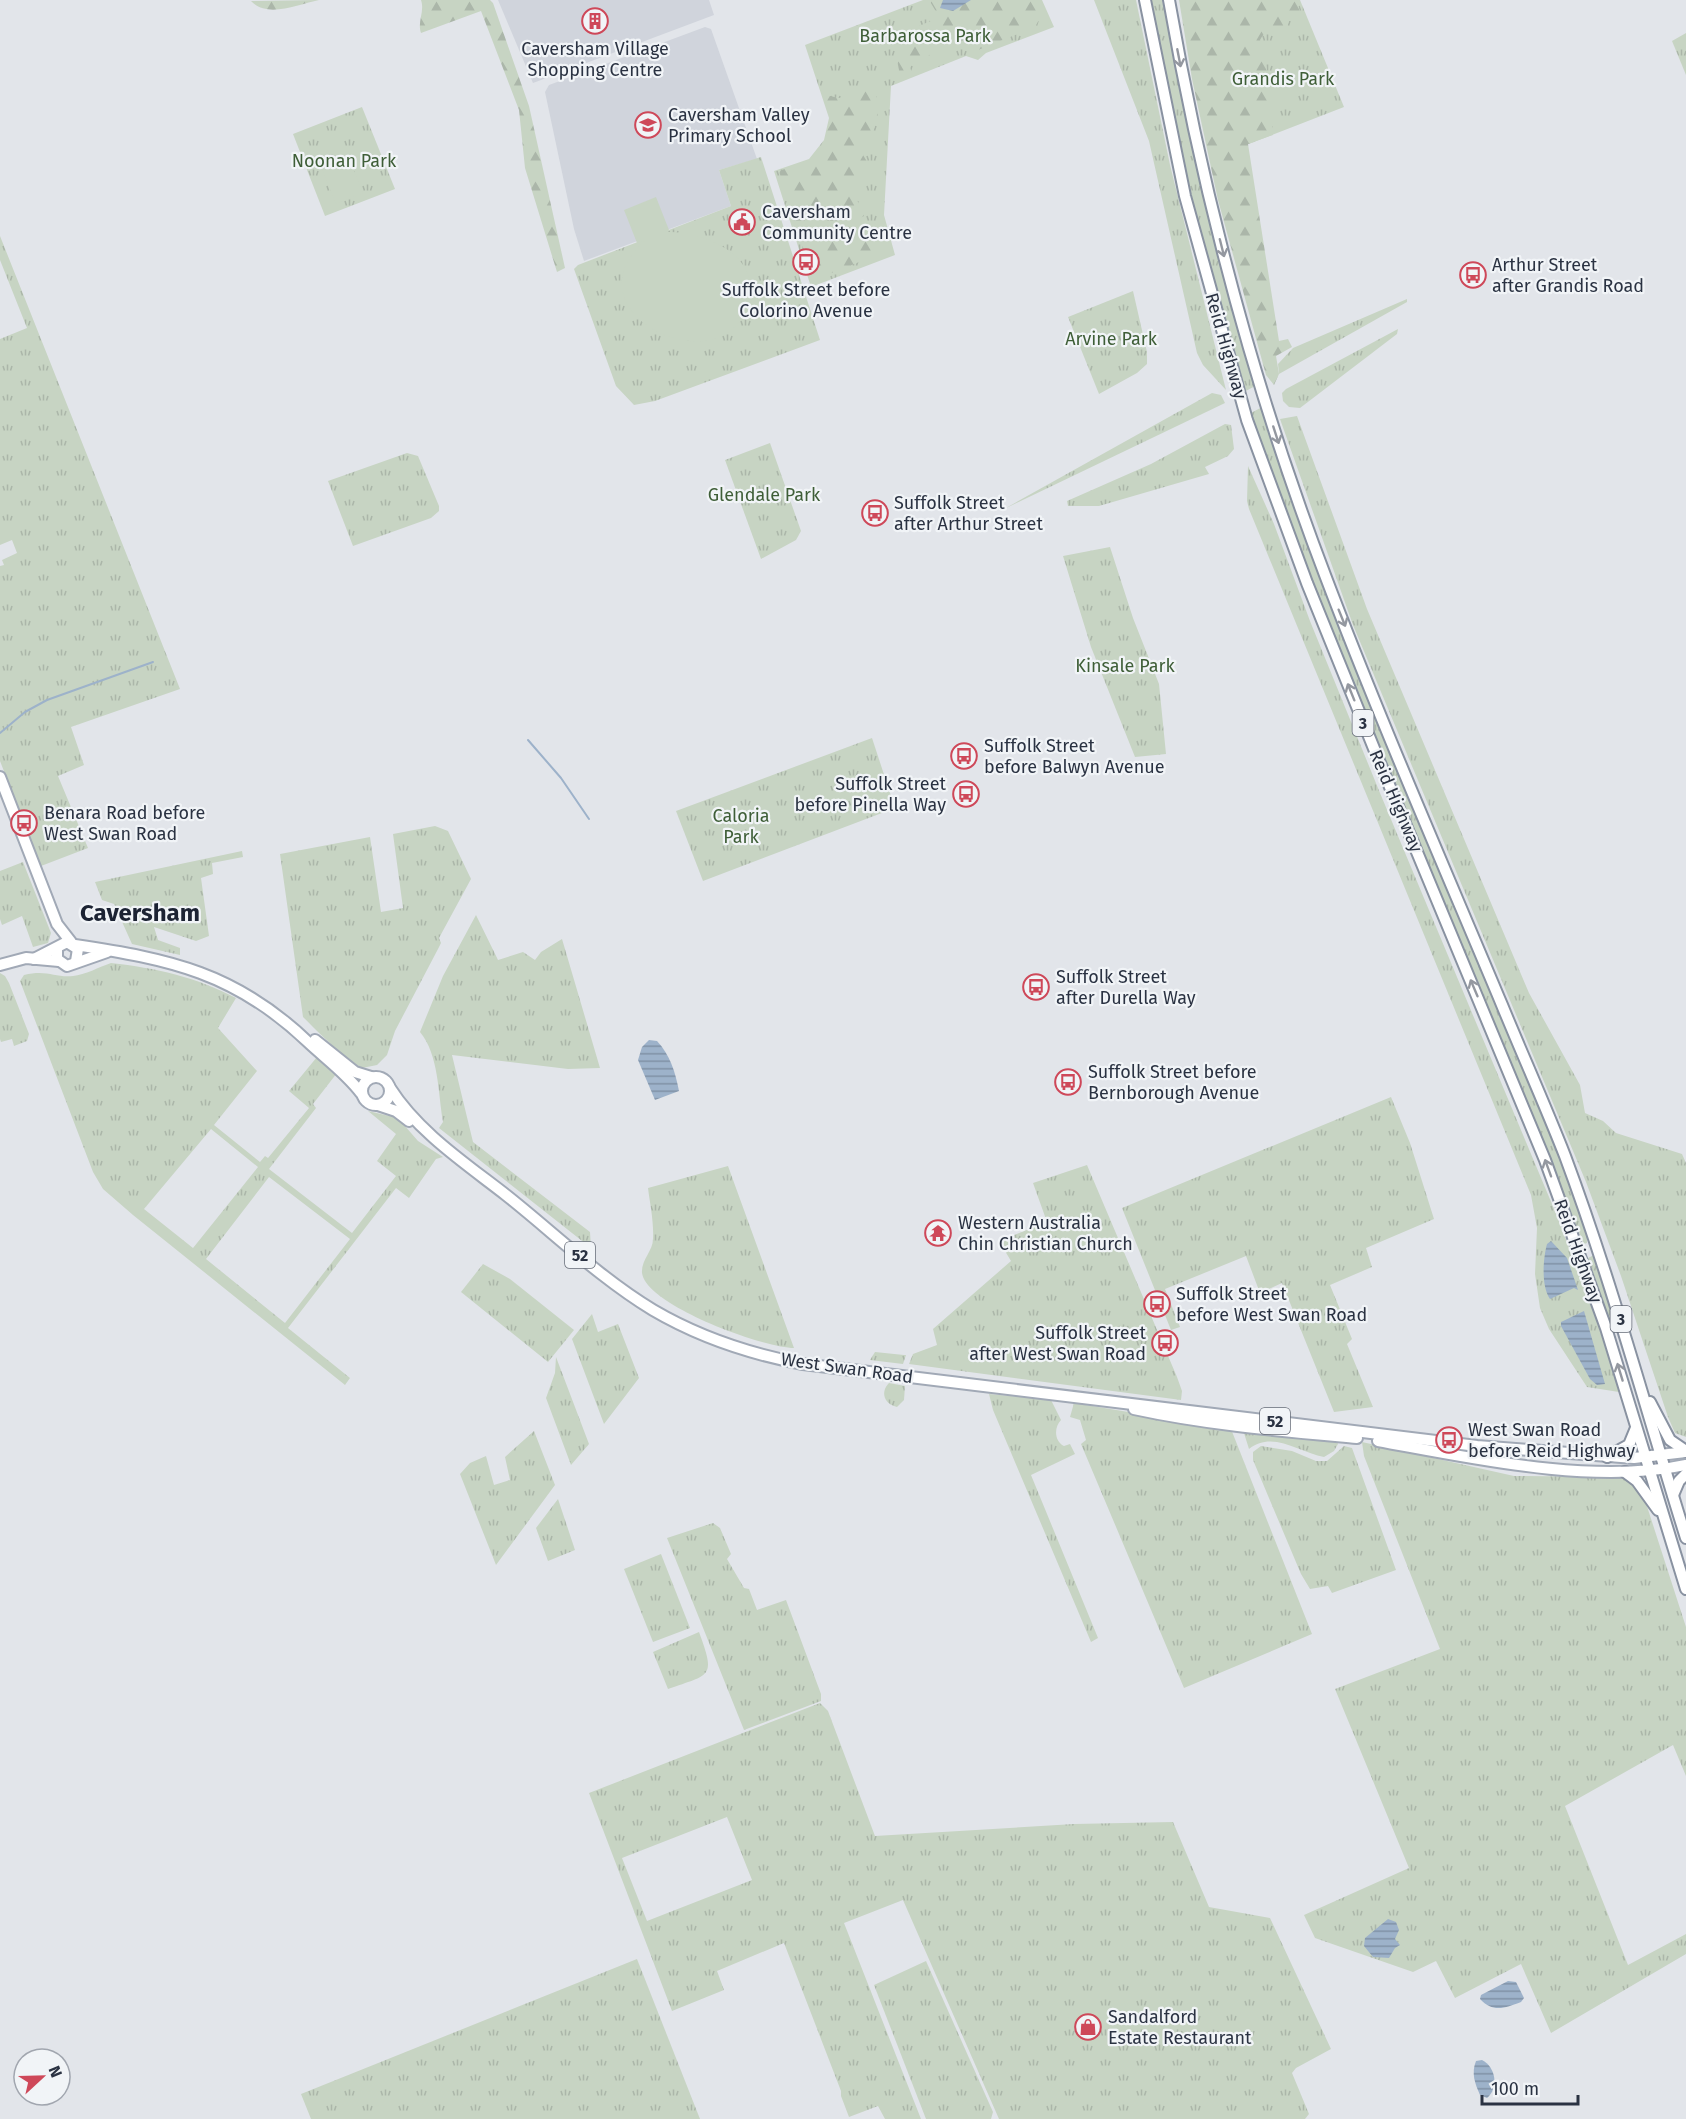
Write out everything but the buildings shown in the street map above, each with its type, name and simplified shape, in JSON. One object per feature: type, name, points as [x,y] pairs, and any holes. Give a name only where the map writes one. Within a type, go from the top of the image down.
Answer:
[{"type":"main road","name":"Reid Highway","points":[[1145,0],[1185,196],[1247,420],[1307,583],[1366,730],[1545,1160],[1606,1328],[1686,1589]]},
{"type":"main road","name":"Reid Highway","points":[[1169,0],[1195,135],[1219,236],[1252,358],[1287,468],[1325,576],[1563,1153],[1600,1254],[1686,1538]]},
{"type":"main road","points":[[0,777],[58,925],[79,953],[76,962]]},
{"type":"main road","points":[[58,925],[59,962]]},
{"type":"main road","name":"52","points":[[0,965],[34,959],[58,947],[73,944],[162,959],[218,978],[260,1004],[301,1034],[337,1066],[367,1102],[378,1105]]},
{"type":"main road","name":"52","points":[[34,959],[59,962],[67,966],[110,951]]},
{"type":"main road","name":"52","points":[[301,1034],[323,1045],[355,1072],[384,1079],[390,1088]]},
{"type":"main road","points":[[361,1093],[363,1083],[371,1077]]},
{"type":"main road","points":[[378,1105],[387,1100],[390,1088]]},
{"type":"main road","name":"West Swan Road","points":[[390,1088],[413,1118],[450,1151],[624,1290],[663,1315],[720,1342],[802,1364],[1477,1446],[1607,1457],[1661,1456],[1686,1451]]},
{"type":"main road","name":"West Swan Road","points":[[378,1105],[402,1115],[430,1141],[450,1151]]},
{"type":"main road","points":[[1644,1395],[1654,1407],[1670,1440],[1686,1451]]},
{"type":"main road","name":"West Swan Road","points":[[1090,1400],[1166,1417],[1261,1430],[1363,1438],[1524,1464],[1625,1472],[1686,1465]]},
{"type":"main road","points":[[1607,1457],[1629,1445],[1636,1428]]},
{"type":"main road","points":[[1625,1472],[1637,1481],[1661,1512]]},
{"type":"main road","points":[[1672,1496],[1679,1481],[1686,1474]]},
{"type":"shaded area","points":[[498,0],[709,0],[714,15],[533,83]]},
{"type":"shaded area","name":"Caversham Valley Primary School","points":[[705,27],[711,29],[757,159],[719,170],[731,206],[584,261],[574,229],[545,92],[549,85]]},
{"type":"green space","points":[[319,0],[274,10],[258,6],[251,1]]},
{"type":"green space","points":[[421,0],[490,0],[493,3],[529,106],[565,268],[557,272],[525,168],[519,110],[481,11],[421,33]]},
{"type":"green space","points":[[923,0],[1042,0],[1054,27],[986,53],[978,60],[966,56],[891,86],[884,215],[895,255],[811,287],[774,171],[809,159],[824,140],[829,118],[805,45]]},
{"type":"green space","name":"Barbarossa Park","points":[[929,0],[1038,0],[1041,16],[1035,27],[978,50],[975,55],[964,50],[959,42],[942,45],[927,57],[916,56],[909,65],[913,75],[898,81],[899,70],[892,34],[940,18]]},
{"type":"green space","points":[[1094,0],[1136,0],[1170,165],[1226,390],[1203,365],[1197,353],[1149,141]]},
{"type":"green space","points":[[1150,0],[1162,0],[1216,239],[1257,385],[1244,392],[1189,190]]},
{"type":"green space","points":[[1179,0],[1297,0],[1302,20],[1289,21],[1286,29],[1271,30],[1260,40],[1269,78],[1276,89],[1271,108],[1273,135],[1248,144],[1279,341],[1288,339],[1292,347],[1276,356],[1279,374],[1274,385],[1266,375],[1218,200],[1192,79]]},
{"type":"green space","name":"Grandis Park","points":[[1226,0],[1300,0],[1344,107],[1246,145]]},
{"type":"green space","points":[[1686,33],[1686,75],[1672,41]]},
{"type":"green space","points":[[867,77],[871,90],[876,89],[878,119],[863,155],[869,165],[861,177],[857,196],[864,216],[858,219],[856,225],[858,229],[865,230],[870,224],[881,237],[885,250],[816,279],[811,274],[779,171],[810,160],[825,140],[830,118],[823,94],[838,98],[852,97]]},
{"type":"green space","name":"Noonan Park","points":[[362,107],[395,189],[325,216],[293,134]]},
{"type":"green space","points":[[761,157],[820,340],[655,401],[634,405],[616,386],[574,269],[578,265],[731,206],[719,170]]},
{"type":"green space","points":[[349,158],[363,193],[336,204],[322,169]]},
{"type":"green space","points":[[656,197],[669,230],[667,232],[683,233],[715,243],[729,251],[741,262],[748,275],[751,290],[747,308],[731,330],[707,340],[681,340],[655,330],[634,314],[623,292],[625,267],[645,241],[637,243],[624,210]]},
{"type":"green space","points":[[0,236],[180,689],[71,727],[84,765],[58,776],[88,848],[41,866],[0,761],[0,566],[4,565],[2,560],[17,553],[12,540],[0,545],[0,339],[27,328],[0,260]]},
{"type":"green space","name":"Arvine Park","points":[[1133,291],[1147,352],[1147,364],[1137,373],[1099,394],[1068,317]]},
{"type":"green space","points":[[1407,299],[1407,302],[1279,374],[1278,364],[1293,348]]},
{"type":"green space","points":[[1398,329],[1397,334],[1300,408],[1289,407],[1283,401],[1282,393],[1286,389]]},
{"type":"green space","points":[[1212,393],[1221,395],[1225,403],[1004,509]]},
{"type":"green space","points":[[1264,406],[1577,1203],[1587,1232],[1587,1243],[1584,1244],[1569,1209],[1305,570],[1305,563],[1251,413]]},
{"type":"green space","points":[[1297,416],[1367,609],[1529,993],[1580,1085],[1585,1113],[1603,1121],[1616,1133],[1682,1154],[1686,1163],[1686,1437],[1675,1433],[1668,1417],[1621,1276],[1586,1182],[1353,625],[1280,419]]},
{"type":"green space","points":[[1225,424],[1231,425],[1234,449],[1228,456],[1205,467],[1209,474],[1099,506],[1068,506],[1067,501],[1151,464]]},
{"type":"green space","name":"Glendale Park","points":[[770,443],[801,531],[796,540],[761,559],[725,460]]},
{"type":"green space","points":[[407,453],[418,456],[439,511],[431,518],[353,546],[328,481]]},
{"type":"green space","points":[[1248,466],[1274,524],[1310,621],[1380,793],[1557,1216],[1597,1321],[1619,1392],[1587,1387],[1549,1329],[1540,1308],[1535,1274],[1537,1228],[1531,1195],[1249,509],[1247,501]]},
{"type":"green space","name":"Kinsale Park","points":[[1110,547],[1133,618],[1159,684],[1166,754],[1135,757],[1091,647],[1063,556]]},
{"type":"green space","name":"Caloria Park","points":[[872,738],[895,808],[703,881],[676,811]]},
{"type":"green space","points":[[435,826],[448,831],[471,879],[439,938],[441,943],[395,1031],[387,1055],[377,1065],[362,1068],[339,1051],[303,1017],[280,854],[370,837],[381,912],[403,908],[393,834]]},
{"type":"green space","points":[[242,851],[243,857],[212,863],[213,874],[201,878],[209,936],[196,941],[154,927],[158,940],[180,948],[180,955],[132,944],[114,904],[102,900],[95,882]]},
{"type":"green space","points":[[23,862],[51,933],[48,943],[33,947],[22,916],[2,925],[0,919],[0,871]]},
{"type":"green space","points":[[476,915],[498,960],[523,952],[535,960],[541,952],[562,939],[600,1068],[568,1069],[452,1055],[473,1142],[590,1232],[591,1248],[439,1128],[443,1122],[437,1075],[431,1052],[420,1032],[443,976]]},
{"type":"green space","points":[[111,963],[175,974],[206,984],[236,998],[218,1028],[257,1071],[214,1125],[260,1162],[265,1156],[268,1158],[309,1108],[289,1091],[317,1057],[337,1073],[313,1104],[316,1108],[269,1169],[352,1233],[396,1176],[377,1161],[396,1134],[368,1111],[398,1118],[418,1141],[443,1157],[436,1159],[409,1198],[396,1188],[288,1328],[350,1378],[345,1385],[133,1215],[103,1189],[93,1172],[20,981],[24,975],[32,973],[73,976]],"holes":[[[211,1129],[258,1167],[193,1248],[144,1209]],[[269,1177],[350,1239],[285,1323],[206,1259]]]},
{"type":"green space","points":[[0,973],[9,983],[29,1034],[27,1041],[14,1046],[12,1039],[1,1042],[0,1039]]},
{"type":"green space","points":[[1391,1097],[1410,1143],[1434,1219],[1366,1248],[1372,1267],[1330,1285],[1352,1339],[1347,1344],[1373,1407],[1334,1412],[1282,1283],[1260,1293],[1246,1256],[1165,1289],[1180,1327],[1171,1330],[1122,1208]]},
{"type":"green space","points":[[1087,1165],[1177,1377],[1182,1391],[1181,1400],[909,1364],[913,1354],[937,1345],[933,1329],[1011,1261],[999,1241],[1047,1222],[1033,1183]]},
{"type":"green space","points":[[728,1166],[794,1348],[733,1333],[684,1311],[648,1285],[642,1273],[643,1264],[653,1239],[648,1188]]},
{"type":"green space","points":[[1594,1255],[1618,1329],[1613,1331],[1588,1258]]},
{"type":"green space","points":[[483,1264],[510,1279],[574,1330],[548,1362],[461,1292]]},
{"type":"green space","points":[[592,1314],[598,1332],[618,1324],[639,1378],[604,1424],[572,1339]]},
{"type":"green space","points":[[875,1352],[906,1355],[903,1364],[870,1360]]},
{"type":"green space","points":[[556,1357],[589,1444],[571,1465],[546,1398],[555,1373]]},
{"type":"green space","points":[[889,1383],[905,1386],[904,1400],[897,1407],[886,1400],[884,1394]]},
{"type":"green space","points":[[989,1394],[1051,1400],[1061,1420],[1057,1426],[1058,1441],[1064,1446],[1070,1444],[1075,1454],[1031,1475],[1098,1638],[1091,1642],[993,1410]]},
{"type":"green space","points":[[1074,1403],[1231,1429],[1312,1634],[1184,1688],[1081,1444],[1086,1440],[1080,1420],[1070,1417]]},
{"type":"green space","points":[[1243,1430],[1325,1439],[1337,1441],[1338,1444],[1334,1451],[1324,1457],[1277,1442],[1258,1444],[1249,1449]]},
{"type":"green space","points":[[534,1431],[555,1485],[496,1565],[460,1474],[470,1463],[486,1456],[494,1485],[510,1480],[505,1457]]},
{"type":"green space","points":[[1362,1442],[1514,1476],[1623,1477],[1630,1480],[1644,1497],[1686,1627],[1686,1776],[1673,1745],[1565,1806],[1628,1965],[1686,1934],[1686,1954],[1551,2033],[1521,1964],[1455,1998],[1436,1961],[1413,1972],[1315,1938],[1304,1915],[1409,1868],[1335,1689],[1440,1649],[1364,1456]]},
{"type":"green space","points":[[1261,1446],[1292,1451],[1316,1461],[1327,1461],[1344,1446],[1352,1448],[1396,1570],[1332,1593],[1328,1586],[1310,1589],[1301,1574],[1253,1460],[1253,1452]]},
{"type":"green space","points":[[558,1499],[575,1550],[548,1561],[536,1528]]},
{"type":"green space","points":[[713,1523],[720,1528],[731,1554],[727,1559],[744,1588],[749,1589],[757,1610],[786,1600],[821,1694],[821,1701],[744,1730],[667,1538]]},
{"type":"green space","points":[[661,1554],[690,1628],[653,1642],[624,1569]]},
{"type":"green space","points":[[699,1632],[707,1658],[706,1672],[701,1677],[668,1689],[653,1652]]},
{"type":"green space","points":[[820,1703],[828,1711],[875,1836],[1074,1824],[1173,1822],[1209,1907],[1270,1918],[1331,2049],[1296,2068],[1292,2073],[1309,2114],[1305,2119],[999,2119],[903,1900],[844,1923],[921,2119],[885,2119],[878,2106],[849,2117],[784,1943],[717,1971],[724,1990],[672,2011],[589,1793]],"holes":[[[727,1817],[752,1880],[647,1921],[622,1858]]]},
{"type":"green space","points":[[637,1959],[700,2119],[311,2119],[301,2094]]},
{"type":"green space","points":[[926,1961],[993,2112],[991,2119],[926,2119],[874,1985]]},
{"type":"water","points":[[943,0],[971,0],[953,11],[940,8]]},
{"type":"water","points":[[649,1040],[657,1041],[669,1058],[679,1091],[655,1100],[638,1060],[642,1047]]},
{"type":"water","points":[[1551,1241],[1567,1258],[1578,1290],[1574,1288],[1550,1299],[1545,1287],[1544,1272],[1547,1244]]},
{"type":"water","points":[[1584,1311],[1605,1384],[1597,1385],[1590,1379],[1561,1326],[1561,1322]]},
{"type":"water","points":[[1388,1919],[1396,1922],[1399,1930],[1395,1939],[1400,1945],[1395,1948],[1389,1958],[1373,1957],[1364,1946],[1365,1938]]},
{"type":"water","points":[[1508,1981],[1516,1982],[1524,1998],[1521,2002],[1494,2008],[1480,1999],[1481,1995]]},
{"type":"water","points":[[1482,2060],[1490,2067],[1494,2078],[1493,2089],[1487,2098],[1480,2095],[1474,2078],[1476,2061]]},
{"type":"waterway","points":[[0,733],[25,712],[47,700],[153,662]]},
{"type":"waterway","points":[[528,740],[561,778],[589,819]]},
{"type":"place","name":"Caversham Village Shopping Centre","points":[[595,21]]},
{"type":"place","name":"Caversham Valley Primary School","points":[[648,125]]},
{"type":"place","name":"Caversham Community Centre","points":[[742,222]]},
{"type":"place","name":"Suffolk Street before Colorino Avenue","points":[[806,262]]},
{"type":"place","name":"Arthur Street after Grandis Road","points":[[1473,275]]},
{"type":"place","name":"Suffolk Street after Arthur Street","points":[[875,513]]},
{"type":"place","name":"Suffolk Street before Balwyn Avenue","points":[[964,756]]},
{"type":"place","name":"Suffolk Street before Pinella Way","points":[[966,794]]},
{"type":"place","name":"Benara Road before West Swan Road","points":[[24,823]]},
{"type":"place","name":"Suffolk Street after Durella Way","points":[[1036,987]]},
{"type":"place","name":"Suffolk Street before Bernborough Avenue","points":[[1068,1082]]},
{"type":"place","name":"Western Australia Chin Christian Church","points":[[938,1233]]},
{"type":"place","name":"Suffolk Street before West Swan Road","points":[[1157,1304]]},
{"type":"place","name":"Suffolk Street after West Swan Road","points":[[1165,1343]]},
{"type":"place","name":"West Swan Road before Reid Highway","points":[[1449,1440]]},
{"type":"place","name":"Sandalford Estate Restaurant","points":[[1088,2027]]},
{"type":"district","name":"Caversham","points":[[140,913]]}]
